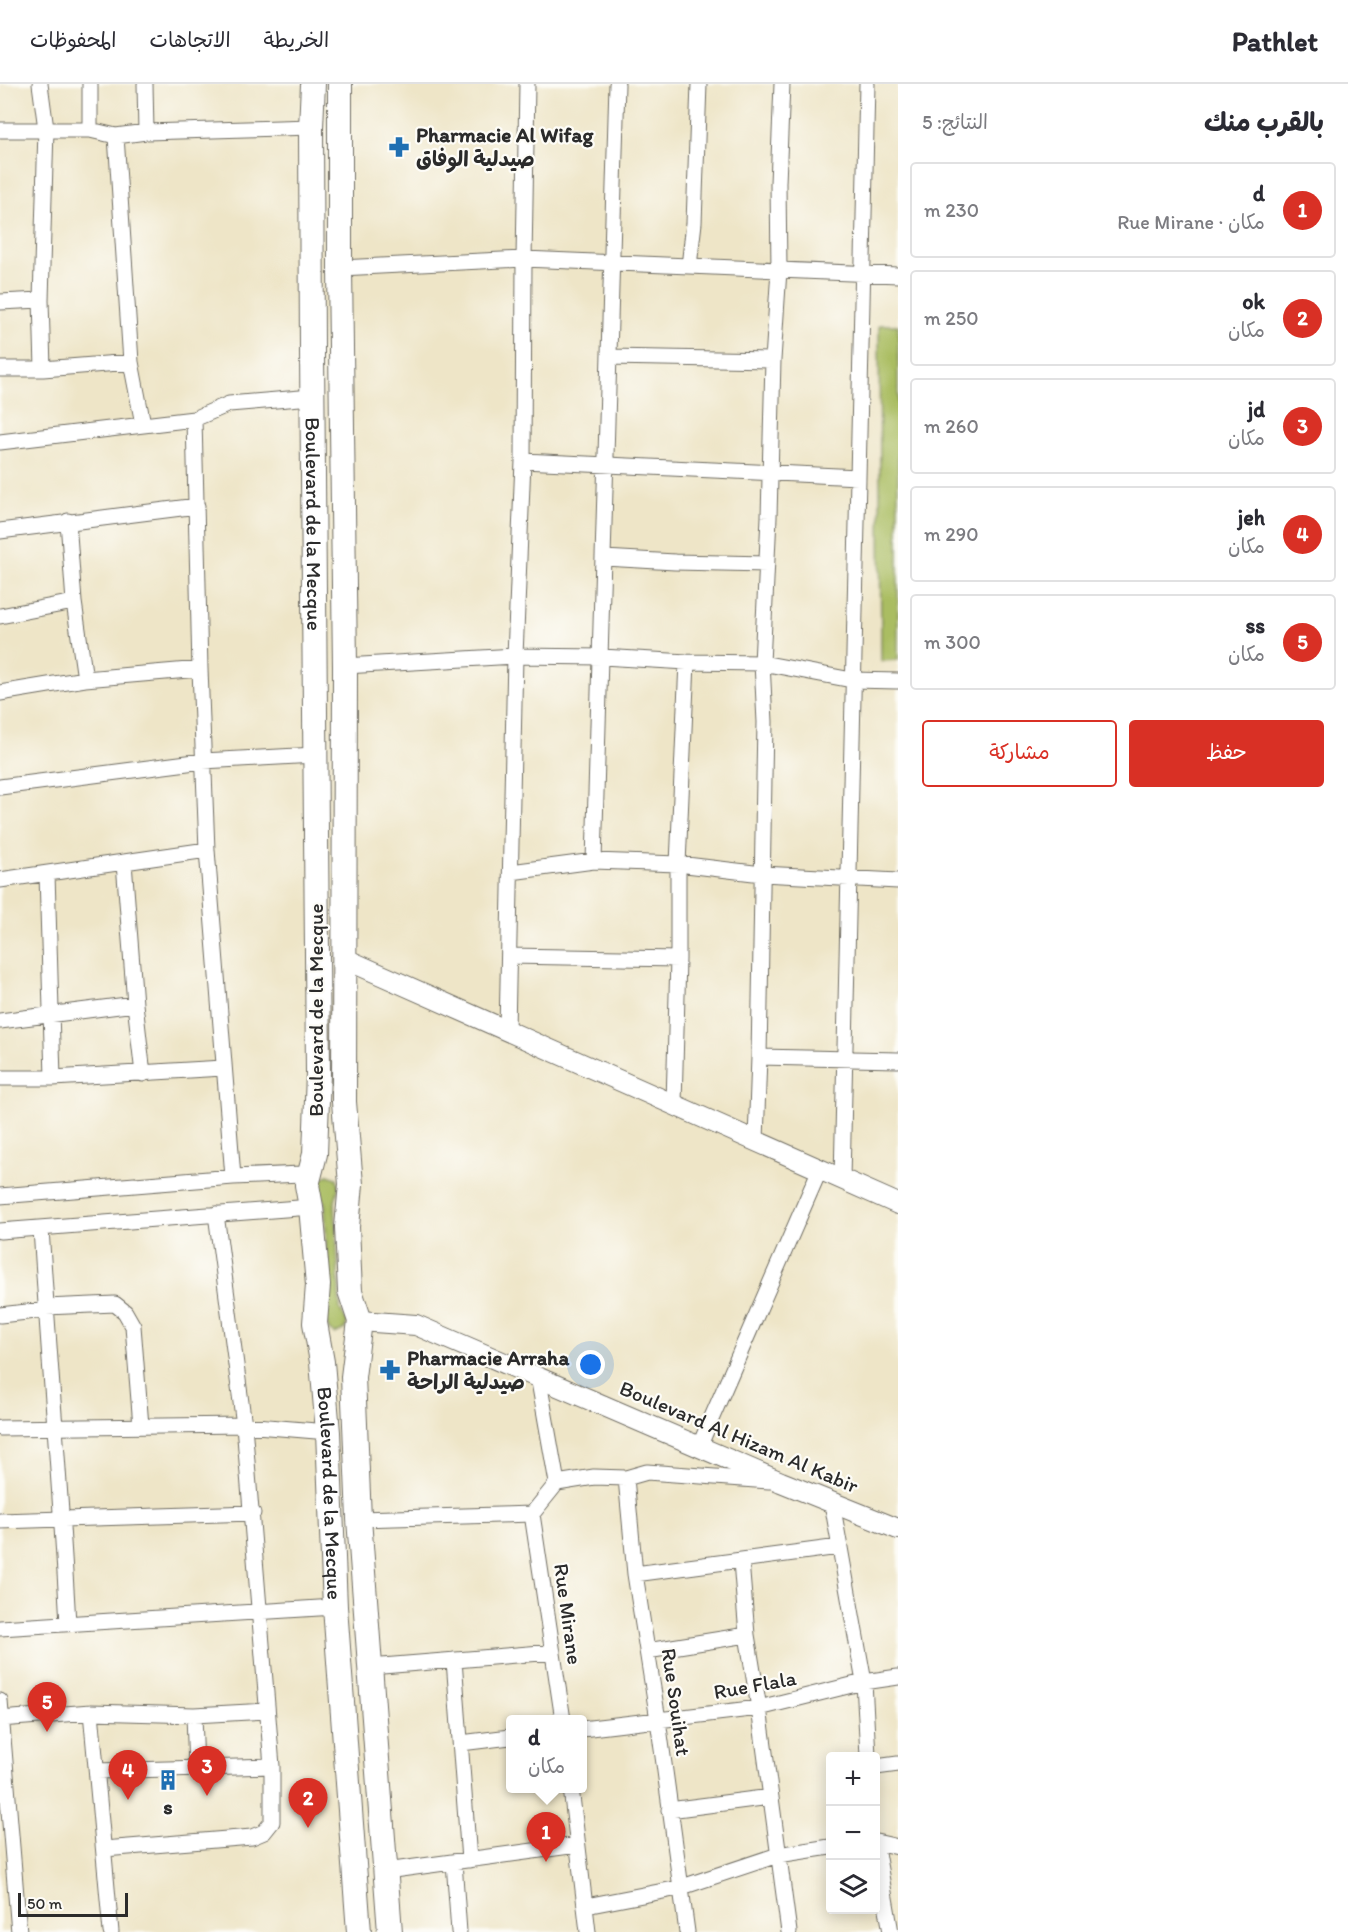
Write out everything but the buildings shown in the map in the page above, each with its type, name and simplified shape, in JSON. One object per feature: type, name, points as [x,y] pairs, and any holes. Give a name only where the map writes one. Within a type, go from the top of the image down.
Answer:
[{"type":"main road","name":"Boulevard de la Mecque","points":[[313,84],[311,127],[312,397],[318,1073],[316,1137],[307,1185],[318,1285],[315,1323],[328,1432],[335,1607],[359,1932]]},
{"type":"main road","name":"Boulevard de la Mecque","points":[[340,84],[339,268],[345,666],[344,1102],[351,1184],[347,1227],[350,1291],[359,1325],[353,1377],[359,1519],[390,1932]]},
{"type":"main road","points":[[310,1172],[321,1164],[335,1164],[346,1172],[351,1184]]},
{"type":"main road","points":[[317,1330],[327,1341],[334,1344],[349,1341],[359,1325]]},
{"type":"street","points":[[40,84],[46,129],[41,300],[43,369]]},
{"type":"street","points":[[90,84],[90,130]]},
{"type":"street","points":[[145,84],[146,132]]},
{"type":"street","points":[[507,1030],[515,656],[523,461],[528,84]]},
{"type":"street","points":[[594,861],[602,657],[617,84]]},
{"type":"street","points":[[689,266],[694,223],[699,84]]},
{"type":"street","points":[[756,1140],[765,722],[762,663],[771,473],[773,360],[779,270],[778,183],[782,84]]},
{"type":"street","points":[[842,1179],[867,84]]},
{"type":"street","points":[[0,130],[90,130],[116,136],[146,132],[311,127]]},
{"type":"street","points":[[116,136],[131,362],[143,424]]},
{"type":"street","points":[[339,268],[524,260],[898,275]]},
{"type":"street","points":[[0,302],[41,300]]},
{"type":"street","points":[[609,357],[773,360]]},
{"type":"street","points":[[0,369],[43,369],[131,362]]},
{"type":"street","points":[[0,442],[194,419],[229,405],[312,397]]},
{"type":"street","points":[[194,419],[207,850],[233,1177]]},
{"type":"street","points":[[523,461],[858,477]]},
{"type":"street","points":[[0,531],[197,506]]},
{"type":"street","points":[[68,521],[74,602],[86,679]]},
{"type":"street","points":[[604,558],[767,564]]},
{"type":"street","points":[[0,616],[74,602]]},
{"type":"street","points":[[345,666],[515,656],[602,657],[687,662],[762,663],[852,680],[898,681]]},
{"type":"street","points":[[674,1103],[678,864],[687,662]]},
{"type":"street","points":[[0,693],[86,679],[200,669]]},
{"type":"street","points":[[0,787],[203,761],[315,755]]},
{"type":"street","points":[[0,880],[207,850]]},
{"type":"street","points":[[511,872],[594,861],[678,864],[762,874],[898,881]]},
{"type":"street","points":[[124,863],[142,1074]]},
{"type":"street","points":[[47,874],[53,1078]]},
{"type":"street","points":[[509,956],[678,958]]},
{"type":"street","points":[[343,958],[898,1204]]},
{"type":"street","points":[[0,1021],[135,1004]]},
{"type":"street","points":[[759,1057],[898,1060]]},
{"type":"street","points":[[0,1078],[53,1078],[223,1068]]},
{"type":"street","points":[[699,1447],[820,1169]]},
{"type":"street","points":[[0,1196],[310,1172]]},
{"type":"street","points":[[0,1231],[311,1207]]},
{"type":"street","points":[[104,1849],[252,1837],[264,1832],[272,1822],[272,1766],[253,1512],[216,1214]]},
{"type":"street","points":[[41,1228],[45,1309],[63,1521],[68,1624]]},
{"type":"street","points":[[0,1315],[45,1309],[115,1305],[125,1312],[133,1326],[141,1426]]},
{"type":"street","name":"Boulevard Al Hizam Al Kabir","points":[[359,1325],[416,1325],[781,1482],[898,1529]]},
{"type":"street","points":[[538,1376],[557,1483]]},
{"type":"street","points":[[0,1428],[244,1425],[328,1432]]},
{"type":"street","points":[[359,1519],[532,1514],[557,1483],[594,1477],[626,1478],[647,1472],[781,1482]]},
{"type":"street","name":"Rue Souihat","points":[[626,1478],[635,1574],[687,1932]]},
{"type":"street","points":[[832,1503],[864,1683],[868,1752]]},
{"type":"street","points":[[0,1521],[63,1521],[253,1512]]},
{"type":"street","name":"Rue Mirane","points":[[532,1514],[562,1715]]},
{"type":"street","points":[[635,1574],[839,1548]]},
{"type":"street","points":[[741,1561],[747,1635],[789,1932]]},
{"type":"street","points":[[0,1628],[335,1607]]},
{"type":"street","points":[[647,1651],[747,1635]]},
{"type":"street","points":[[370,1667],[553,1652]]},
{"type":"street","points":[[454,1660],[461,1743],[462,1861],[459,1932]]},
{"type":"street","name":"Rue Flala","points":[[587,1728],[759,1708],[898,1677]]},
{"type":"street","points":[[0,1701],[4,1810],[19,1932]]},
{"type":"street","points":[[1,1719],[92,1712],[194,1716],[267,1711]]},
{"type":"street","points":[[92,1712],[111,1932]]},
{"type":"street","points":[[194,1716],[196,1768]]},
{"type":"street","points":[[461,1743],[506,1737]]},
{"type":"street","points":[[880,1766],[898,1764]]},
{"type":"street","points":[[97,1771],[272,1766]]},
{"type":"street","points":[[571,1793],[588,1932]]},
{"type":"street","points":[[669,1810],[771,1797]]},
{"type":"street","points":[[880,1843],[898,1847]]},
{"type":"street","points":[[386,1871],[577,1845]]},
{"type":"street","points":[[586,1906],[680,1888],[778,1855],[826,1848]]},
{"type":"street","points":[[879,1860],[893,1923]]},
{"type":"green space","points":[[879,325],[898,325],[898,660],[881,661]]},
{"type":"green space","points":[[328,1175],[337,1178],[339,1185],[335,1202],[340,1309],[347,1322],[345,1329],[335,1334],[329,1330],[326,1321],[328,1310],[325,1204],[318,1187],[319,1180]]},
{"type":"place","name":"Pharmacie Al Wifag صيدلية الوفاق","points":[[399,147]]},
{"type":"place","name":"Pharmacie Arraha صيدلية الراحة","points":[[390,1370]]},
{"type":"place","name":"ss","points":[[47,1732]]},
{"type":"place","name":"s","points":[[168,1780]]},
{"type":"place","name":"jd","points":[[207,1796]]},
{"type":"place","name":"jeh","points":[[128,1800]]},
{"type":"place","name":"ok","points":[[308,1828]]},
{"type":"place","name":"d","points":[[546,1862]]}]
